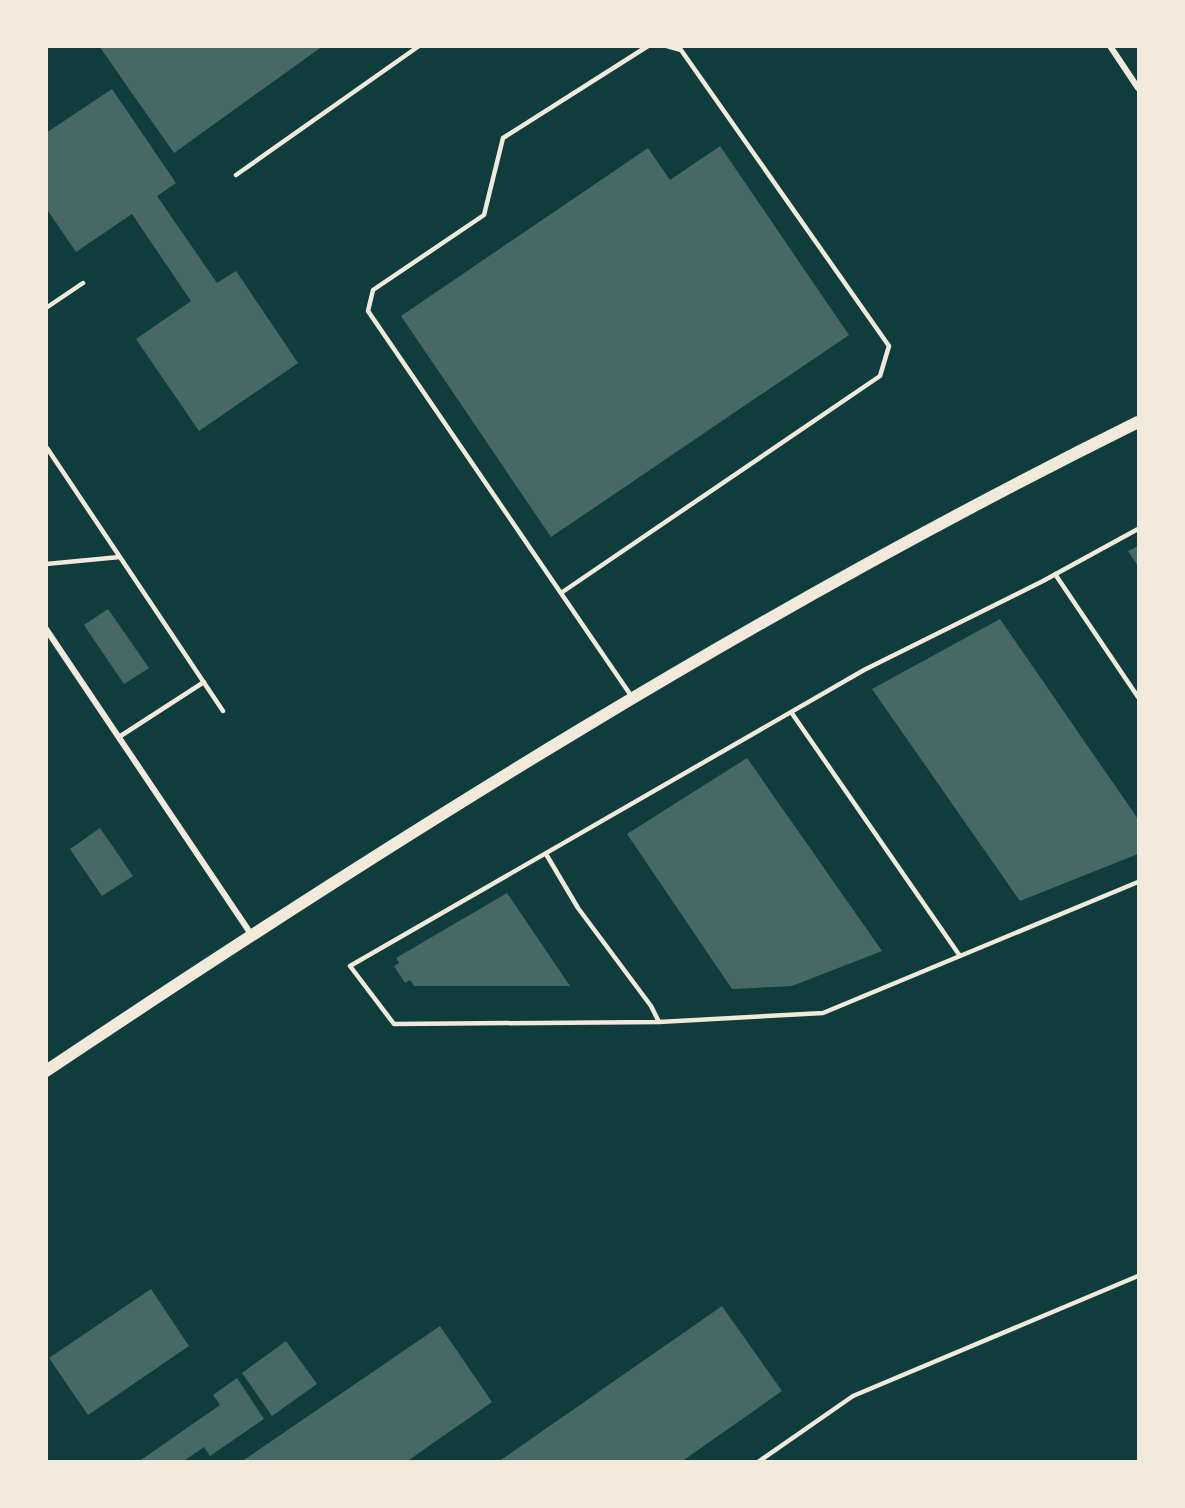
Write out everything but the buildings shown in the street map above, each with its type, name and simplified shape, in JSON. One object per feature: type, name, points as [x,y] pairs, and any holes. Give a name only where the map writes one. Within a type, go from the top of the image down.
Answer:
[{"type":"main road","points":[[46,1071],[251,934],[632,697],[998,491],[1138,422]]},
{"type":"street","points":[[1110,46],[1138,88]]},
{"type":"street","points":[[46,629],[251,934]]},
{"type":"lane","points":[[236,175],[419,46]]},
{"type":"lane","points":[[632,697],[369,311],[373,290],[484,215],[503,138],[648,46]]},
{"type":"lane","points":[[561,593],[880,376],[889,346],[681,50],[667,46]]},
{"type":"lane","points":[[46,308],[83,283]]},
{"type":"lane","points":[[47,448],[223,711]]},
{"type":"lane","points":[[1138,529],[1055,574],[864,670],[350,966],[394,1024],[659,1022],[823,1013],[1138,882]]},
{"type":"lane","points":[[46,564],[120,557]]},
{"type":"lane","points":[[1055,574],[1138,697]]},
{"type":"lane","points":[[119,738],[204,682]]},
{"type":"lane","points":[[791,712],[960,956]]},
{"type":"lane","points":[[546,854],[578,908],[651,1006],[659,1022]]},
{"type":"lane","points":[[758,1461],[853,1396],[1138,1276]]}]
